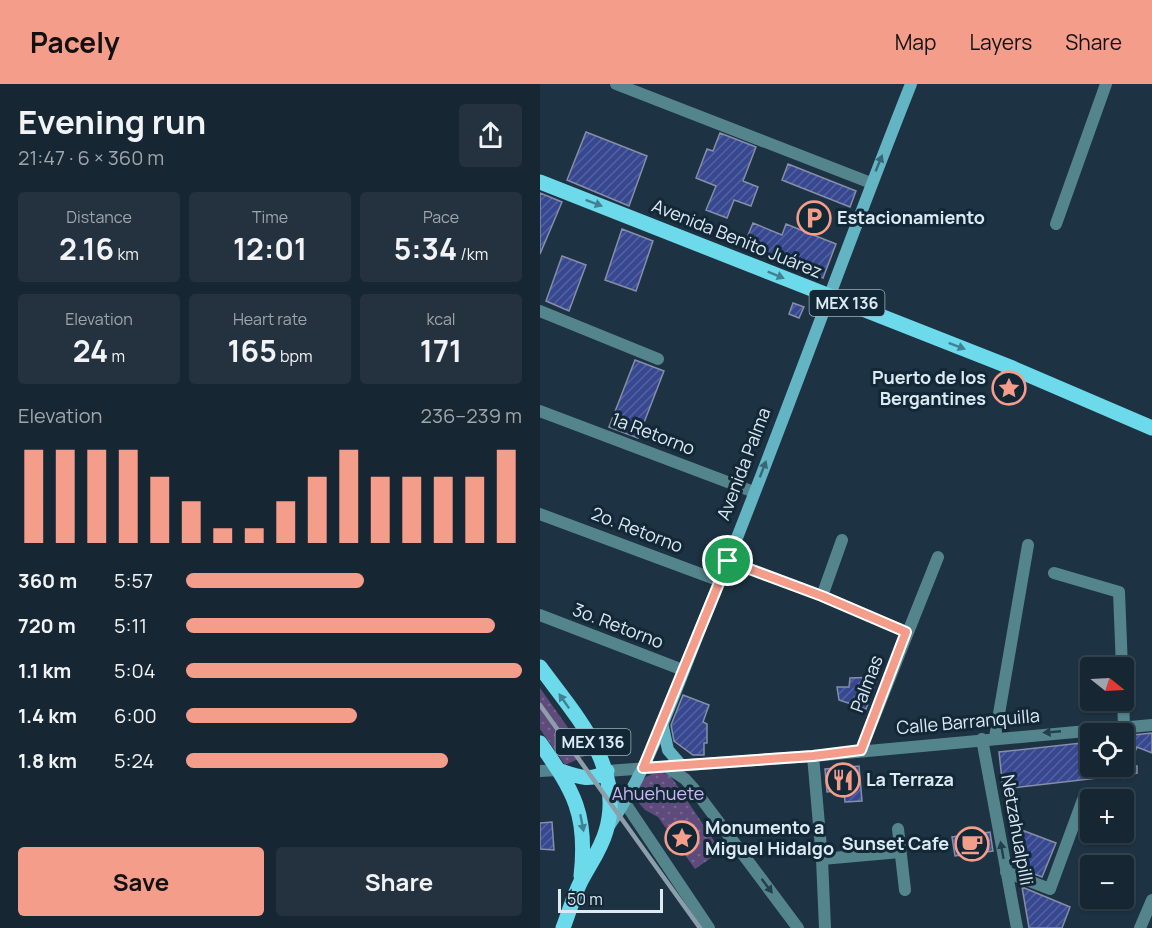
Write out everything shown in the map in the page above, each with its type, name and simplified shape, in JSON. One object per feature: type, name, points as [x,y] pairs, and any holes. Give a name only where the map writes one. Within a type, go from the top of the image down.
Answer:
[{"type":"main road","name":"Avenida Palma","points":[[580,882],[606,830],[625,803],[643,768],[728,561],[910,84]]},
{"type":"main road","name":"Avenida Benito Juárez","points":[[540,182],[1010,367],[1152,428]]},
{"type":"main road","name":"MEX 136","points":[[540,667],[598,751],[607,771],[610,803],[606,830]]},
{"type":"main road","points":[[662,722],[668,750],[681,765]]},
{"type":"main road","name":"MEX 136","points":[[540,743],[558,770],[580,813],[584,833],[580,882],[563,928]]},
{"type":"main road","points":[[558,770],[586,778],[607,771]]},
{"type":"street","points":[[616,84],[871,183]]},
{"type":"street","points":[[1056,224],[1106,84]]},
{"type":"street","points":[[540,311],[658,359]]},
{"type":"street","name":"1a Retorno","points":[[540,411],[754,492]]},
{"type":"street","name":"2o. Retorno","points":[[540,514],[720,581]]},
{"type":"street","points":[[822,596],[842,540]]},
{"type":"street","points":[[995,737],[1028,545]]},
{"type":"street","name":"Palmas","points":[[861,750],[906,632],[938,557]]},
{"type":"street","points":[[728,561],[822,596],[906,632]]},
{"type":"street","points":[[1054,573],[1119,591],[1122,657]]},
{"type":"street","name":"3o. Retorno","points":[[540,615],[683,670]]},
{"type":"street","name":"Calle Barranquilla","points":[[1134,726],[1152,725]]},
{"type":"street","name":"Calle Barranquilla","points":[[607,771],[813,756],[1080,730]]},
{"type":"street","name":"Netzahualpilli","points":[[982,739],[1017,928]]},
{"type":"street","points":[[813,756],[822,859],[825,928]]},
{"type":"street","points":[[694,789],[693,775],[699,764]]},
{"type":"street","points":[[667,767],[686,779],[798,928]]},
{"type":"street","points":[[540,771],[558,770]]},
{"type":"street","points":[[625,803],[709,928]]},
{"type":"street","points":[[1006,872],[1050,889],[1080,808]]},
{"type":"street","points":[[897,829],[905,890]]},
{"type":"street","points":[[822,859],[900,852]]},
{"type":"street","points":[[1140,928],[1152,900]]},
{"type":"green space","points":[[540,688],[587,755],[565,765],[540,729]]},
{"type":"green space","name":"Ahuehuete","points":[[659,772],[670,775],[721,851],[695,869],[658,817],[645,810],[636,800],[642,781]]},
{"type":"building","points":[[586,132],[647,156],[629,206],[567,180]]},
{"type":"building","points":[[720,133],[756,147],[743,181],[758,187],[751,206],[734,200],[727,218],[706,210],[716,186],[696,178],[707,149],[713,151]]},
{"type":"building","points":[[788,164],[856,191],[850,207],[782,180]]},
{"type":"building","points":[[540,193],[562,202],[540,254]]},
{"type":"building","points":[[753,223],[782,235],[786,224],[836,244],[823,278],[744,245]]},
{"type":"building","points":[[622,229],[653,241],[636,291],[605,280]]},
{"type":"building","points":[[562,256],[586,265],[569,311],[546,301]]},
{"type":"building","points":[[793,303],[804,307],[799,318],[789,314]]},
{"type":"building","points":[[635,360],[664,371],[638,438],[609,427]]},
{"type":"building","points":[[878,677],[866,709],[839,700],[837,687],[849,687],[850,678]]},
{"type":"building","points":[[683,695],[709,705],[703,722],[707,724],[707,743],[704,743],[704,755],[693,755],[674,741],[671,725]]},
{"type":"building","points":[[1152,733],[1152,753],[1137,747],[1134,754],[1134,735]]},
{"type":"building","points":[[1080,743],[1080,777],[1107,777],[1003,789],[999,752]]},
{"type":"building","name":"La Terraza","points":[[859,766],[862,801],[845,802],[844,790],[827,792],[825,769]]},
{"type":"building","points":[[552,822],[554,850],[540,849],[540,823]]},
{"type":"building","points":[[1011,826],[1056,843],[1042,877],[1017,867]]},
{"type":"building","name":"Sunset Cafe","points":[[990,832],[993,851],[955,856],[952,837]]},
{"type":"building","points":[[1022,887],[1070,907],[1062,928],[1029,928]]},
{"type":"railway","points":[[540,705],[700,928]]},
{"type":"place","name":"Estacionamiento","points":[[814,218]]},
{"type":"place","name":"Puerto de los Bergantines","points":[[1009,388]]},
{"type":"place","name":"La Terraza","points":[[843,780]]},
{"type":"place","name":"Monumento a Miguel Hidalgo","points":[[682,838]]},
{"type":"place","name":"Sunset Cafe","points":[[972,844]]},
{"type":"route","points":[[728,561],[822,596],[906,632],[861,750],[813,756],[643,768],[728,561]]}]
